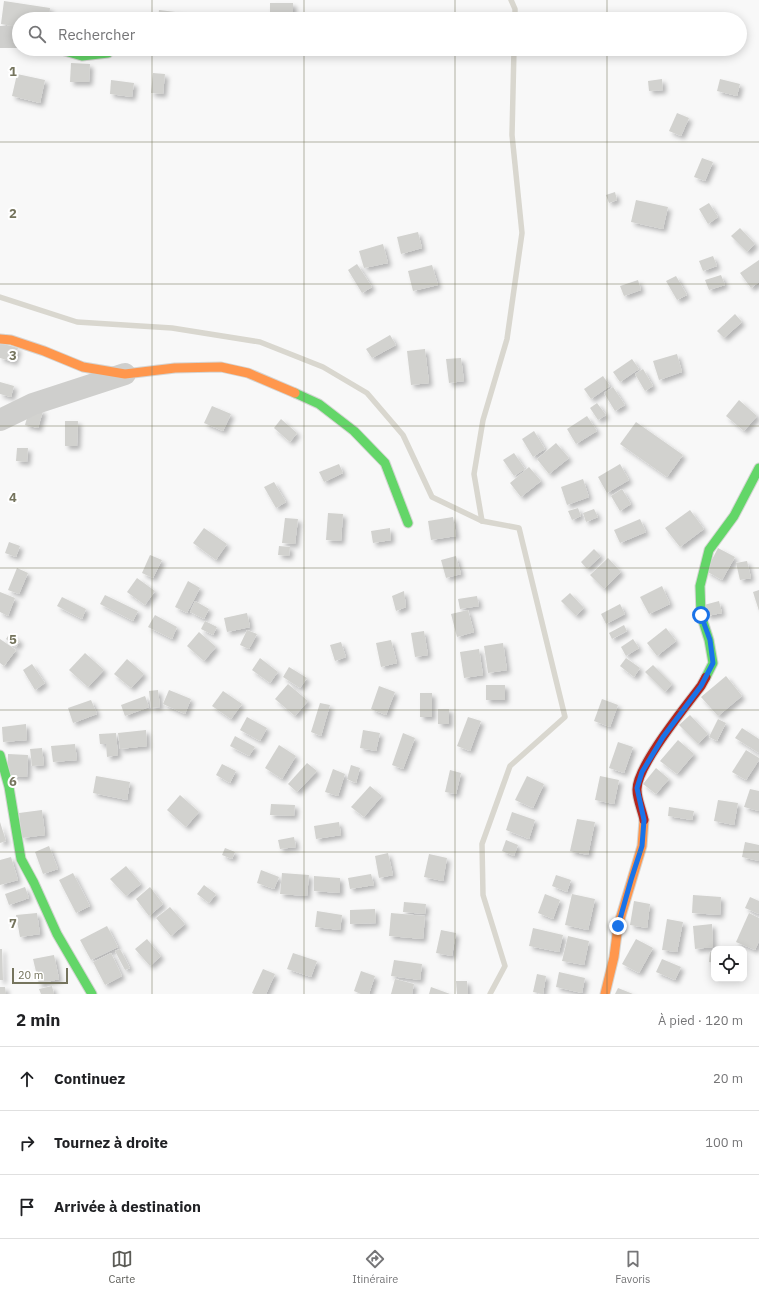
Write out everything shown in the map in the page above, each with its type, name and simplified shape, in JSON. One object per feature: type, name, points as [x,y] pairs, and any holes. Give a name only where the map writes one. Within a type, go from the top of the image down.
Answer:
[{"type":"street","points":[[0,37],[12,36]]},
{"type":"street","points":[[0,339],[11,340],[24,344],[83,367],[125,374]]},
{"type":"street","points":[[0,420],[33,404],[125,374],[175,368],[221,367],[248,374],[281,386],[319,404],[354,430],[385,463],[408,523]]},
{"type":"street","points":[[605,994],[614,957],[618,926],[642,846],[644,820],[637,788],[642,772],[663,737],[701,686],[713,663],[710,640],[701,615],[700,586],[705,564],[709,550],[734,516],[759,468]]},
{"type":"street","points":[[0,755],[9,787],[21,859],[58,934],[92,994]]},
{"type":"building","points":[[4,1],[50,8],[50,12],[12,12],[12,26],[1,24]]},
{"type":"building","points":[[270,3],[293,3],[293,12],[270,12]]},
{"type":"building","points":[[159,10],[176,12],[159,12]]},
{"type":"building","points":[[71,63],[90,64],[89,82],[70,82]]},
{"type":"building","points":[[153,73],[165,74],[163,94],[151,93]]},
{"type":"building","points":[[17,74],[45,80],[40,103],[12,96]]},
{"type":"building","points":[[662,79],[663,90],[649,91],[648,81]]},
{"type":"building","points":[[720,79],[740,84],[737,96],[717,91]]},
{"type":"building","points":[[111,80],[134,83],[132,97],[110,94]]},
{"type":"building","points":[[677,113],[689,118],[681,136],[669,131]]},
{"type":"building","points":[[702,158],[713,162],[705,181],[694,177]]},
{"type":"building","points":[[615,192],[617,200],[609,203],[606,195]]},
{"type":"building","points":[[636,200],[668,207],[663,229],[631,222]]},
{"type":"building","points":[[709,203],[718,217],[708,224],[699,209]]},
{"type":"building","points":[[740,228],[755,244],[747,252],[731,236]]},
{"type":"building","points":[[418,232],[422,248],[401,254],[397,237]]},
{"type":"building","points":[[383,244],[388,263],[364,268],[359,251]]},
{"type":"building","points":[[713,256],[717,266],[703,271],[699,261]]},
{"type":"building","points":[[759,260],[759,282],[751,288],[740,273]]},
{"type":"building","points":[[357,264],[372,287],[362,293],[348,270]]},
{"type":"building","points":[[432,265],[438,285],[413,291],[408,271]]},
{"type":"building","points":[[721,275],[725,285],[709,290],[705,280]]},
{"type":"building","points":[[676,276],[687,295],[677,300],[666,281]]},
{"type":"building","points":[[638,280],[641,290],[624,296],[620,286]]},
{"type":"building","points":[[735,314],[742,322],[724,338],[717,331]]},
{"type":"building","points":[[390,335],[396,345],[372,358],[366,349]]},
{"type":"building","points":[[0,343],[18,348],[14,362],[0,358]]},
{"type":"building","points":[[425,349],[429,383],[411,385],[407,351]]},
{"type":"building","points":[[677,354],[682,372],[659,380],[653,361]]},
{"type":"building","points":[[461,358],[464,381],[449,383],[446,359]]},
{"type":"building","points":[[632,359],[639,369],[620,382],[613,372]]},
{"type":"building","points":[[643,369],[653,386],[645,391],[635,374]]},
{"type":"building","points":[[603,376],[610,386],[591,399],[584,389]]},
{"type":"building","points":[[0,382],[14,386],[11,397],[0,394]]},
{"type":"building","points":[[613,387],[625,405],[615,411],[604,393]]},
{"type":"building","points":[[739,400],[757,416],[744,431],[726,416]]},
{"type":"building","points":[[597,403],[606,415],[598,420],[590,408]]},
{"type":"building","points":[[212,406],[231,414],[223,431],[204,423]]},
{"type":"building","points":[[30,407],[43,411],[38,428],[25,425]]},
{"type":"building","points":[[587,416],[597,431],[576,444],[567,429]]},
{"type":"building","points":[[281,419],[297,433],[290,442],[274,428]]},
{"type":"building","points":[[65,421],[78,421],[77,446],[65,446]]},
{"type":"building","points":[[636,422],[683,455],[667,477],[620,444]]},
{"type":"building","points":[[534,431],[545,449],[533,457],[522,439]]},
{"type":"building","points":[[556,443],[569,458],[549,474],[537,459]]},
{"type":"building","points":[[17,448],[28,448],[27,462],[16,461]]},
{"type":"building","points":[[514,453],[525,469],[514,476],[503,460]]},
{"type":"building","points":[[339,464],[343,473],[324,482],[319,472]]},
{"type":"building","points":[[620,464],[629,480],[607,493],[598,477]]},
{"type":"building","points":[[529,467],[541,481],[521,497],[510,483]]},
{"type":"building","points":[[583,479],[589,497],[567,505],[561,487]]},
{"type":"building","points":[[274,482],[286,502],[276,508],[264,487]]},
{"type":"building","points":[[622,489],[631,504],[620,511],[611,496]]},
{"type":"building","points":[[578,508],[581,516],[572,520],[568,511]]},
{"type":"building","points":[[594,509],[598,517],[586,522],[583,513]]},
{"type":"building","points":[[690,510],[704,529],[680,547],[665,528]]},
{"type":"building","points":[[328,513],[343,514],[341,541],[326,540]]},
{"type":"building","points":[[453,517],[456,536],[431,540],[428,521]]},
{"type":"building","points":[[285,518],[298,519],[295,544],[282,543]]},
{"type":"building","points":[[640,519],[646,532],[620,543],[614,530]]},
{"type":"building","points":[[204,528],[227,544],[216,560],[193,543]]},
{"type":"building","points":[[390,528],[391,540],[373,543],[371,531]]},
{"type":"building","points":[[9,542],[20,546],[16,557],[5,553]]},
{"type":"building","points":[[279,546],[290,547],[289,556],[278,555]]},
{"type":"building","points":[[718,548],[735,557],[722,580],[706,571]]},
{"type":"building","points":[[594,549],[601,556],[587,569],[581,562]]},
{"type":"building","points":[[150,555],[162,560],[153,578],[142,573]]},
{"type":"building","points":[[456,556],[461,574],[446,578],[441,560]]},
{"type":"building","points":[[608,558],[621,572],[604,589],[590,575]]},
{"type":"building","points":[[747,561],[751,578],[740,580],[736,563]]},
{"type":"building","points":[[17,568],[28,573],[19,594],[8,590]]},
{"type":"building","points":[[137,578],[155,591],[145,605],[127,592]]},
{"type":"building","points":[[188,581],[200,588],[187,613],[175,607]]},
{"type":"building","points":[[662,586],[670,604],[649,614],[640,597]]},
{"type":"building","points":[[759,590],[759,611],[753,592]]},
{"type":"building","points":[[404,591],[406,607],[396,611],[392,596]]},
{"type":"building","points":[[0,592],[15,598],[8,616],[0,612]]},
{"type":"building","points":[[570,593],[584,608],[576,616],[561,601]]},
{"type":"building","points":[[105,595],[138,611],[133,621],[100,604]]},
{"type":"building","points":[[477,596],[479,606],[460,609],[458,599]]},
{"type":"building","points":[[62,597],[86,609],[82,619],[57,606]]},
{"type":"building","points":[[195,601],[209,609],[204,619],[190,612]]},
{"type":"building","points":[[719,601],[722,613],[707,616],[704,605]]},
{"type":"building","points":[[620,604],[625,614],[606,624],[601,614]]},
{"type":"building","points":[[468,610],[474,632],[457,637],[451,614]]},
{"type":"building","points":[[247,613],[250,627],[227,632],[224,618]]},
{"type":"building","points":[[155,615],[177,627],[172,639],[148,627]]},
{"type":"building","points":[[205,621],[217,627],[213,635],[201,629]]},
{"type":"building","points":[[624,625],[627,631],[612,639],[609,633]]},
{"type":"building","points":[[666,628],[676,641],[657,656],[647,643]]},
{"type":"building","points":[[247,630],[257,634],[249,649],[240,645]]},
{"type":"building","points":[[424,631],[428,655],[415,657],[411,633]]},
{"type":"building","points":[[199,632],[216,647],[204,661],[187,646]]},
{"type":"building","points":[[10,633],[20,641],[16,647],[6,639]]},
{"type":"building","points":[[0,639],[16,650],[4,666],[0,663]]},
{"type":"building","points":[[633,639],[639,648],[626,656],[621,647]]},
{"type":"building","points":[[391,640],[397,663],[381,667],[376,643]]},
{"type":"building","points":[[341,642],[346,657],[335,661],[330,645]]},
{"type":"building","points":[[503,643],[507,670],[488,673],[484,646]]},
{"type":"building","points":[[479,649],[483,675],[464,678],[460,652]]},
{"type":"building","points":[[85,653],[104,670],[88,687],[69,670]]},
{"type":"building","points":[[260,658],[278,672],[270,683],[252,670]]},
{"type":"building","points":[[626,658],[640,668],[634,677],[620,666]]},
{"type":"building","points":[[127,659],[144,674],[131,688],[114,674]]},
{"type":"building","points":[[32,664],[45,683],[35,690],[23,670]]},
{"type":"building","points":[[653,665],[672,684],[665,692],[645,672]]},
{"type":"building","points":[[289,667],[307,678],[300,688],[283,677]]},
{"type":"building","points":[[726,676],[742,696],[718,716],[701,697]]},
{"type":"building","points":[[288,684],[308,701],[295,716],[275,699]]},
{"type":"building","points":[[486,685],[505,685],[505,700],[486,700]]},
{"type":"building","points":[[379,686],[395,692],[386,715],[371,709]]},
{"type":"building","points":[[158,690],[160,707],[151,708],[149,691]]},
{"type":"building","points":[[169,690],[191,699],[185,714],[163,704]]},
{"type":"building","points":[[223,691],[242,704],[231,719],[212,706]]},
{"type":"building","points":[[420,693],[432,693],[432,717],[420,717]]},
{"type":"building","points":[[145,696],[149,707],[125,716],[121,705]]},
{"type":"building","points":[[602,699],[618,705],[610,727],[594,721]]},
{"type":"building","points":[[91,700],[97,714],[73,723],[68,708]]},
{"type":"building","points":[[320,703],[330,705],[321,736],[311,732]]},
{"type":"building","points":[[438,709],[449,709],[449,724],[438,724]]},
{"type":"building","points":[[690,715],[708,734],[698,744],[679,725]]},
{"type":"building","points":[[247,717],[267,728],[260,741],[240,730]]},
{"type":"building","points":[[468,717],[481,721],[470,751],[457,746]]},
{"type":"building","points":[[718,719],[726,723],[717,741],[709,737]]},
{"type":"building","points":[[26,724],[27,740],[3,742],[2,727]]},
{"type":"building","points":[[742,728],[759,739],[759,753],[735,738]]},
{"type":"building","points":[[146,730],[147,746],[120,749],[118,733]]},
{"type":"building","points":[[363,730],[380,733],[376,751],[360,748]]},
{"type":"building","points":[[116,733],[118,755],[107,757],[106,744],[100,744],[99,734]]},
{"type":"building","points":[[403,733],[415,738],[403,769],[392,765]]},
{"type":"building","points":[[235,736],[255,747],[249,756],[230,746]]},
{"type":"building","points":[[678,740],[694,754],[677,774],[660,761]]},
{"type":"building","points":[[618,742],[633,747],[624,773],[609,768]]},
{"type":"building","points":[[75,744],[77,760],[53,762],[51,746]]},
{"type":"building","points":[[279,745],[296,756],[282,779],[265,768]]},
{"type":"building","points":[[42,748],[44,765],[32,766],[30,749]]},
{"type":"building","points":[[746,750],[759,758],[759,760],[746,780],[732,772]]},
{"type":"building","points":[[8,754],[28,755],[27,777],[7,776]]},
{"type":"building","points":[[307,763],[317,771],[297,792],[288,784]]},
{"type":"building","points":[[222,764],[236,771],[230,783],[216,775]]},
{"type":"building","points":[[351,765],[360,768],[356,783],[347,779]]},
{"type":"building","points":[[656,768],[669,779],[656,794],[643,784]]},
{"type":"building","points":[[333,769],[345,774],[338,796],[325,792]]},
{"type":"building","points":[[450,770],[461,773],[456,794],[445,792]]},
{"type":"building","points":[[96,776],[130,782],[127,800],[93,793]]},
{"type":"building","points":[[527,776],[544,784],[533,808],[515,800]]},
{"type":"building","points":[[600,776],[619,780],[614,804],[595,800]]},
{"type":"building","points":[[370,786],[382,796],[364,817],[351,807]]},
{"type":"building","points":[[750,789],[759,791],[759,811],[744,807]]},
{"type":"building","points":[[180,795],[199,812],[186,827],[167,810]]},
{"type":"building","points":[[718,800],[738,803],[734,825],[714,821]]},
{"type":"building","points":[[271,804],[295,805],[294,816],[270,815]]},
{"type":"building","points":[[669,807],[694,811],[692,820],[668,816]]},
{"type":"building","points":[[42,810],[45,835],[22,838],[19,813]]},
{"type":"building","points":[[512,812],[535,820],[529,839],[506,830]]},
{"type":"building","points":[[577,819],[595,822],[588,855],[570,851]]},
{"type":"building","points":[[0,822],[6,841],[0,843]]},
{"type":"building","points":[[339,822],[341,835],[316,839],[314,826]]},
{"type":"building","points":[[294,837],[296,847],[280,849],[278,840]]},
{"type":"building","points":[[506,840],[518,845],[514,856],[502,851]]},
{"type":"building","points":[[745,842],[759,845],[759,861],[742,857]]},
{"type":"building","points":[[49,846],[58,869],[43,874],[35,852]]},
{"type":"building","points":[[225,848],[235,852],[232,859],[222,855]]},
{"type":"building","points":[[388,853],[393,875],[379,878],[375,856]]},
{"type":"building","points":[[429,854],[447,858],[443,881],[424,877]]},
{"type":"building","points":[[11,857],[18,880],[0,885],[0,860]]},
{"type":"building","points":[[126,866],[141,884],[126,896],[110,879]]},
{"type":"building","points":[[261,870],[279,877],[274,889],[257,883]]},
{"type":"building","points":[[73,873],[90,906],[76,913],[59,880]]},
{"type":"building","points":[[282,873],[309,875],[307,896],[280,894]]},
{"type":"building","points":[[371,874],[374,885],[350,889],[348,878]]},
{"type":"building","points":[[556,875],[571,880],[567,892],[552,886]]},
{"type":"building","points":[[314,876],[340,878],[340,893],[314,891]]},
{"type":"building","points":[[204,885],[216,894],[209,903],[197,894]]},
{"type":"building","points":[[25,887],[29,898],[9,905],[5,894]]},
{"type":"building","points":[[150,887],[163,904],[149,916],[136,899]]},
{"type":"building","points":[[545,894],[560,900],[553,919],[538,913]]},
{"type":"building","points":[[572,894],[595,899],[588,930],[565,925]]},
{"type":"building","points":[[693,895],[721,897],[720,915],[692,913]]},
{"type":"building","points":[[750,897],[759,901],[759,914],[745,908]]},
{"type":"building","points":[[634,901],[650,904],[647,928],[630,925]]},
{"type":"building","points":[[404,902],[426,904],[425,914],[403,912]]},
{"type":"building","points":[[170,907],[185,924],[171,936],[156,918]]},
{"type":"building","points":[[375,909],[376,923],[350,924],[350,910]]},
{"type":"building","points":[[317,911],[342,915],[340,930],[315,927]]},
{"type":"building","points":[[37,913],[40,934],[20,937],[16,915]]},
{"type":"building","points":[[391,913],[425,916],[423,939],[389,936]]},
{"type":"building","points":[[749,913],[759,918],[759,941],[755,950],[736,942]]},
{"type":"building","points":[[667,919],[683,922],[677,952],[662,950]]},
{"type":"building","points":[[712,924],[713,946],[695,949],[693,926]]},
{"type":"building","points":[[107,926],[118,947],[91,960],[80,940]]},
{"type":"building","points":[[533,928],[563,935],[559,952],[529,946]]},
{"type":"building","points":[[441,930],[456,933],[452,956],[436,953]]},
{"type":"building","points":[[568,936],[589,941],[584,965],[562,961]]},
{"type":"building","points":[[147,939],[161,956],[150,966],[135,949]]},
{"type":"building","points":[[636,939],[653,948],[639,973],[622,964]]},
{"type":"building","points":[[0,949],[2,949],[3,980],[0,980]]},
{"type":"building","points":[[120,949],[130,968],[125,970],[115,951]]},
{"type":"building","points":[[710,952],[711,952],[711,962],[709,962]]},
{"type":"building","points":[[111,953],[122,976],[105,985],[93,962]]},
{"type":"building","points":[[293,953],[317,961],[311,977],[287,969]]},
{"type":"building","points":[[54,955],[59,979],[39,984],[33,959]]},
{"type":"building","points":[[662,959],[681,967],[675,980],[656,972]]},
{"type":"building","points":[[394,960],[422,964],[420,980],[391,976]]},
{"type":"building","points":[[263,969],[275,974],[266,994],[254,994],[252,993]]},
{"type":"building","points":[[361,971],[375,976],[369,994],[361,994],[354,991]]},
{"type":"building","points":[[559,972],[585,978],[582,993],[556,987]]},
{"type":"building","points":[[537,974],[546,976],[543,994],[533,992]]},
{"type":"building","points":[[395,979],[414,984],[412,994],[391,994]]},
{"type":"building","points":[[456,981],[467,981],[468,994],[457,994]]},
{"type":"building","points":[[52,986],[54,994],[41,994],[39,989]]},
{"type":"building","points":[[0,987],[5,987],[6,994],[0,994]]},
{"type":"building","points":[[431,987],[450,994],[429,994]]},
{"type":"building","points":[[618,988],[633,994],[615,994]]},
{"type":"waterway","points":[[511,0],[515,12]]},
{"type":"waterway","points":[[482,521],[474,474],[483,420],[507,339],[522,233],[512,135],[514,56]]},
{"type":"waterway","points":[[0,297],[77,322],[172,328],[260,342],[323,367],[367,393],[403,435],[432,497],[482,521],[519,528],[565,717],[510,766],[482,844],[483,895],[505,966],[490,994]]},
{"type":"traffic: fast","points":[[295,393],[319,404],[354,431],[385,463],[408,523]]},
{"type":"traffic: fast","points":[[706,677],[713,663],[709,640],[701,615],[700,586],[709,550],[734,516],[759,468]]},
{"type":"traffic: fast","points":[[0,755],[9,787],[21,859],[34,883],[57,934],[92,994]]},
{"type":"traffic: slow","points":[[0,339],[11,340],[44,351],[83,367],[125,374],[175,368],[221,367],[248,373],[295,393]]},
{"type":"traffic: slow","points":[[605,994],[614,957],[618,926],[642,846],[644,820]]},
{"type":"traffic: jam","points":[[644,820],[637,793],[639,780],[644,767],[663,737],[706,677]]},
{"type":"route","points":[[618,926],[642,846],[644,820],[637,788],[642,772],[663,737],[701,686],[713,663],[710,640],[701,615]]}]
